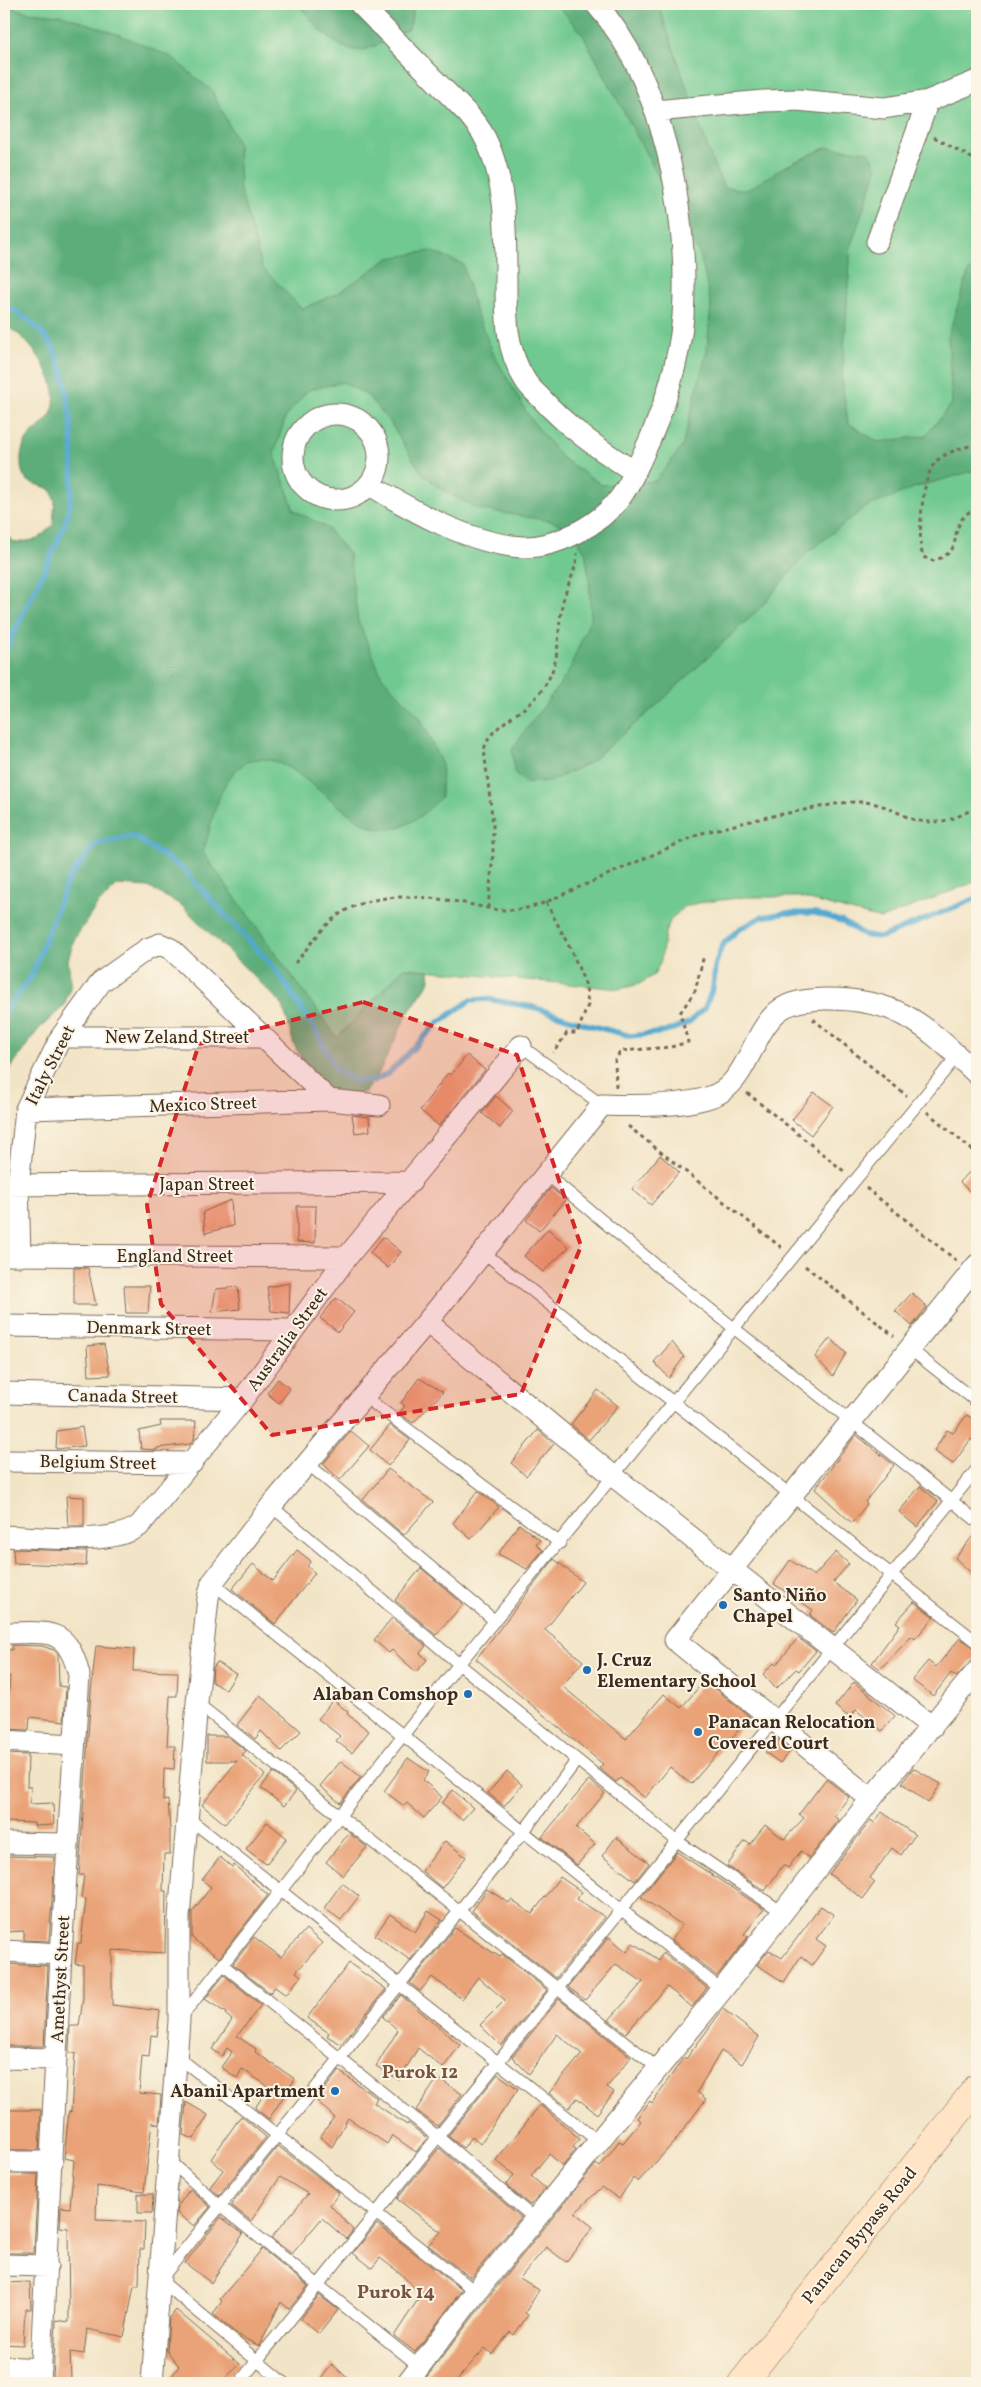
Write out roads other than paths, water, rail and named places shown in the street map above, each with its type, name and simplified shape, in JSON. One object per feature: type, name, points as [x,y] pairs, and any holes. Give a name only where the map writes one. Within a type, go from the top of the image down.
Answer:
[{"type":"main road","name":"Panacan Bypass Road","points":[[742,2383],[977,2088]]},
{"type":"street","points":[[360,4],[469,115],[484,135],[494,158],[506,226],[506,314],[508,338],[514,359],[525,382],[554,412],[582,436],[635,472]]},
{"type":"street","points":[[370,485],[422,515],[450,527],[501,544],[524,547],[549,544],[575,533],[598,520],[615,503],[635,472],[655,429],[671,379],[683,317],[684,266],[678,204],[671,163],[655,111],[629,52],[608,17],[596,4]]},
{"type":"street","points":[[655,111],[764,101],[813,101],[884,108],[928,101],[977,81]]},
{"type":"street","points":[[877,242],[928,101]]},
{"type":"street","points":[[330,414],[343,414],[355,418],[366,426],[374,436],[379,454],[377,473],[370,485],[360,494],[349,499],[330,500],[312,493],[302,484],[296,473],[293,460],[296,441],[307,425],[318,418],[330,414]]},
{"type":"street","name":"Italy Street","points":[[12,1256],[11,1185],[26,1109],[61,1037],[101,982],[147,949],[160,944],[171,949],[262,1037]]},
{"type":"street","points":[[152,2383],[177,2056],[180,1917],[197,1703],[208,1598],[212,1583],[271,1506],[365,1397],[546,1174],[609,1105],[654,1105],[692,1101],[723,1090],[733,1082],[763,1028],[777,1012],[794,1002],[835,999],[864,1001],[890,1007],[910,1017],[977,1074]]},
{"type":"street","name":"New Zeland Street","points":[[61,1037],[262,1037]]},
{"type":"street","points":[[262,1037],[329,1100]]},
{"type":"street","name":"Australia Street","points":[[4,1536],[110,1538],[126,1534],[139,1526],[243,1399],[347,1257],[411,1182],[521,1046]]},
{"type":"street","name":"Mexico Street","points":[[26,1109],[329,1100],[379,1105]]},
{"type":"street","name":"Japan Street","points":[[11,1185],[411,1182]]},
{"type":"street","name":"England Street","points":[[12,1256],[347,1257]]},
{"type":"street","points":[[871,1799],[676,1640],[910,1349],[975,1272]]},
{"type":"street","points":[[427,1322],[612,1475],[932,1728]]},
{"type":"street","name":"Denmark Street","points":[[4,1326],[293,1330]]},
{"type":"street","name":"Canada Street","points":[[4,1393],[243,1399]]},
{"type":"street","name":"Belgium Street","points":[[4,1461],[192,1463]]},
{"type":"street","name":"Amethyst Street","points":[[4,1634],[46,1633],[64,1639],[71,1649],[79,1675],[61,1954],[41,2376]]},
{"type":"street","points":[[407,2383],[476,2292],[722,1990],[871,1799],[932,1728],[977,1671]]},
{"type":"street","points":[[4,1741],[74,1745]]},
{"type":"street","points":[[4,1842],[68,1844]]},
{"type":"street","points":[[4,1951],[61,1954]]},
{"type":"street","points":[[4,2058],[56,2059]]},
{"type":"street","points":[[4,2162],[52,2162]]},
{"type":"street","points":[[4,2265],[47,2266]]},
{"type":"street","points":[[4,2367],[41,2376]]},
{"type":"lane","points":[[521,1046],[609,1105]]},
{"type":"lane","points":[[179,2021],[458,1664],[560,1543],[612,1475],[957,1056]]},
{"type":"lane","points":[[546,1174],[686,1290],[734,1326],[977,1521]]},
{"type":"lane","points":[[483,1252],[977,1642]]},
{"type":"lane","points":[[910,1349],[977,1402]]},
{"type":"lane","points":[[365,1397],[560,1543]]},
{"type":"lane","points":[[308,1464],[495,1621]]},
{"type":"lane","points":[[239,2383],[977,1469]]},
{"type":"lane","points":[[271,1506],[458,1664],[677,1841],[782,1912]]},
{"type":"lane","points":[[212,1583],[722,1990]]},
{"type":"lane","points":[[197,1703],[658,2069]]},
{"type":"lane","points":[[284,2383],[160,2280],[524,1831],[577,1760]]},
{"type":"lane","points":[[188,1817],[599,2142]]},
{"type":"lane","points":[[223,1965],[438,2137],[536,2220]]},
{"type":"lane","points":[[177,2056],[476,2292]]},
{"type":"lane","points":[[169,2160],[220,2206],[420,2366]]},
{"type":"waterway","points":[[4,310],[12,309],[23,316],[43,333],[51,344],[58,360],[69,405],[73,459],[72,484],[65,523],[44,572],[4,653]]},
{"type":"waterway","points":[[4,1013],[32,975],[67,882],[95,844],[133,836],[182,868],[276,970],[316,1031],[336,1070],[356,1081],[373,1081],[389,1073],[438,1023],[471,1000],[487,999],[533,1007],[585,1024],[631,1036],[665,1032],[688,1023],[705,1008],[713,987],[715,966],[722,945],[739,929],[762,917],[786,913],[815,913],[843,922],[866,936],[882,937],[977,898]]},
{"type":"place","name":"Santo Niño Chapel","points":[[723,1605]]},
{"type":"place","name":"J. Cruz Elementary School","points":[[587,1670]]},
{"type":"place","name":"Alaban Comshop","points":[[468,1694]]},
{"type":"place","name":"Panacan Relocation Covered Court","points":[[698,1732]]},
{"type":"place","name":"Abanil Apartment","points":[[335,2091]]},
{"type":"district","name":"Purok 12","points":[[420,2071]]},
{"type":"district","name":"Purok 14","points":[[396,2291]]}]
